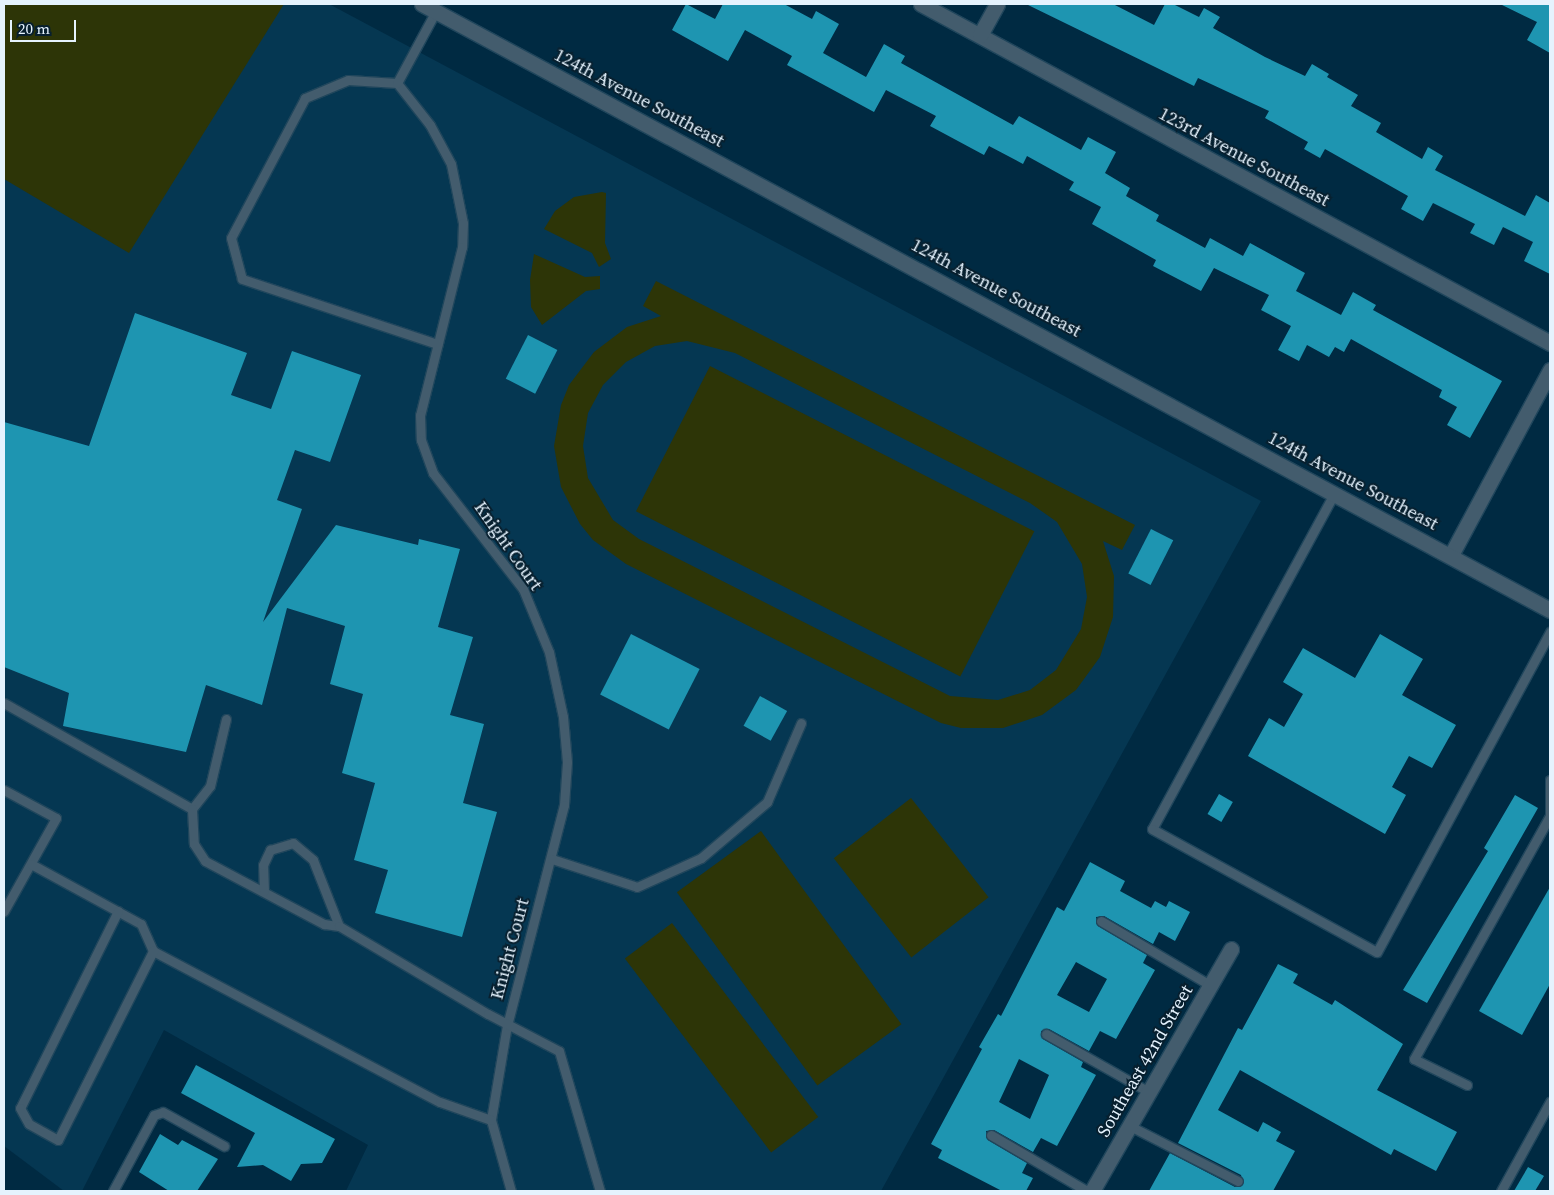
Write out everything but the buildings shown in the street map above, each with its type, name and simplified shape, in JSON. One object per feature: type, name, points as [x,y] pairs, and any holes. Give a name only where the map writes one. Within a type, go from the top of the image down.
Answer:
[{"type":"street","name":"124th Avenue Southeast","points":[[422,4],[438,8],[1550,610]]},
{"type":"street","name":"123rd Avenue Southeast","points":[[921,4],[1550,343]]},
{"type":"street","points":[[980,35],[997,4]]},
{"type":"street","points":[[1451,555],[1550,370]]},
{"type":"street","name":"Southeast 42nd Street","points":[[1092,1191],[1230,949]]},
{"type":"lane","points":[[437,344],[242,279],[231,238],[305,98],[348,80],[397,83],[438,8]]},
{"type":"lane","name":"Knight Court","points":[[397,83],[430,125],[450,164],[463,223],[462,247],[420,416],[422,440],[433,473],[523,589],[549,652],[558,691],[567,762],[564,806],[552,859],[507,1025],[492,1120],[511,1191]]},
{"type":"lane","points":[[1335,492],[1152,829],[1377,952],[1550,632]]},
{"type":"lane","points":[[4,703],[192,809]]},
{"type":"lane","points":[[226,719],[210,786],[192,809],[194,844],[206,860],[324,924],[339,926],[507,1025],[542,1039],[559,1051],[600,1191]]},
{"type":"lane","points":[[552,859],[638,887],[701,858],[766,802],[800,723]]},
{"type":"lane","points":[[1467,1085],[1414,1058],[1550,816],[1550,780]]},
{"type":"lane","points":[[4,790],[56,818],[4,911]]},
{"type":"lane","points":[[264,891],[261,876],[270,850],[293,843],[313,860],[339,926]]},
{"type":"lane","points":[[31,864],[141,924],[153,951],[440,1102],[492,1120]]},
{"type":"lane","points":[[118,910],[20,1108],[29,1124],[58,1140],[153,951]]},
{"type":"lane","points":[[1100,921],[1210,985]]},
{"type":"lane","points":[[1046,1034],[1149,1092]]},
{"type":"lane","points":[[1501,1191],[1550,1102]]},
{"type":"lane","points":[[113,1191],[154,1115],[163,1112],[224,1146]]},
{"type":"lane","points":[[1130,1126],[1238,1181]]},
{"type":"lane","points":[[991,1136],[1087,1191]]},
{"type":"shaded area","points":[[4,4],[329,4],[1261,501],[881,1191],[346,1191],[368,1145],[164,1030],[82,1191],[64,1191],[4,1146]]},
{"type":"green space","points":[[4,4],[284,4],[129,253],[4,179]]},
{"type":"green space","points":[[606,193],[605,243],[611,259],[599,267],[592,253],[544,229],[555,211],[574,197]]},
{"type":"green space","points":[[534,254],[585,277],[600,276],[600,289],[586,291],[542,325],[531,307],[530,280]]},
{"type":"green space","points":[[656,281],[1135,525],[1122,550],[1103,541],[1114,576],[1113,617],[1100,657],[1076,690],[1042,715],[1003,728],[961,728],[941,723],[626,564],[593,540],[580,524],[561,487],[554,446],[561,405],[569,385],[594,352],[627,327],[661,316],[643,306]],"holes":[[[687,341],[735,353],[1030,503],[1057,522],[1082,564],[1087,597],[1081,629],[1056,670],[1030,690],[998,700],[950,696],[639,539],[613,520],[588,478],[583,446],[588,413],[603,385],[626,362],[655,346]]]},
{"type":"green space","points":[[710,366],[1034,531],[960,676],[636,511]]},
{"type":"green space","points":[[911,798],[989,897],[911,958],[834,858]]},
{"type":"green space","points":[[761,831],[901,1024],[817,1085],[677,892]]},
{"type":"green space","points":[[672,923],[818,1117],[771,1153],[625,959]]}]
